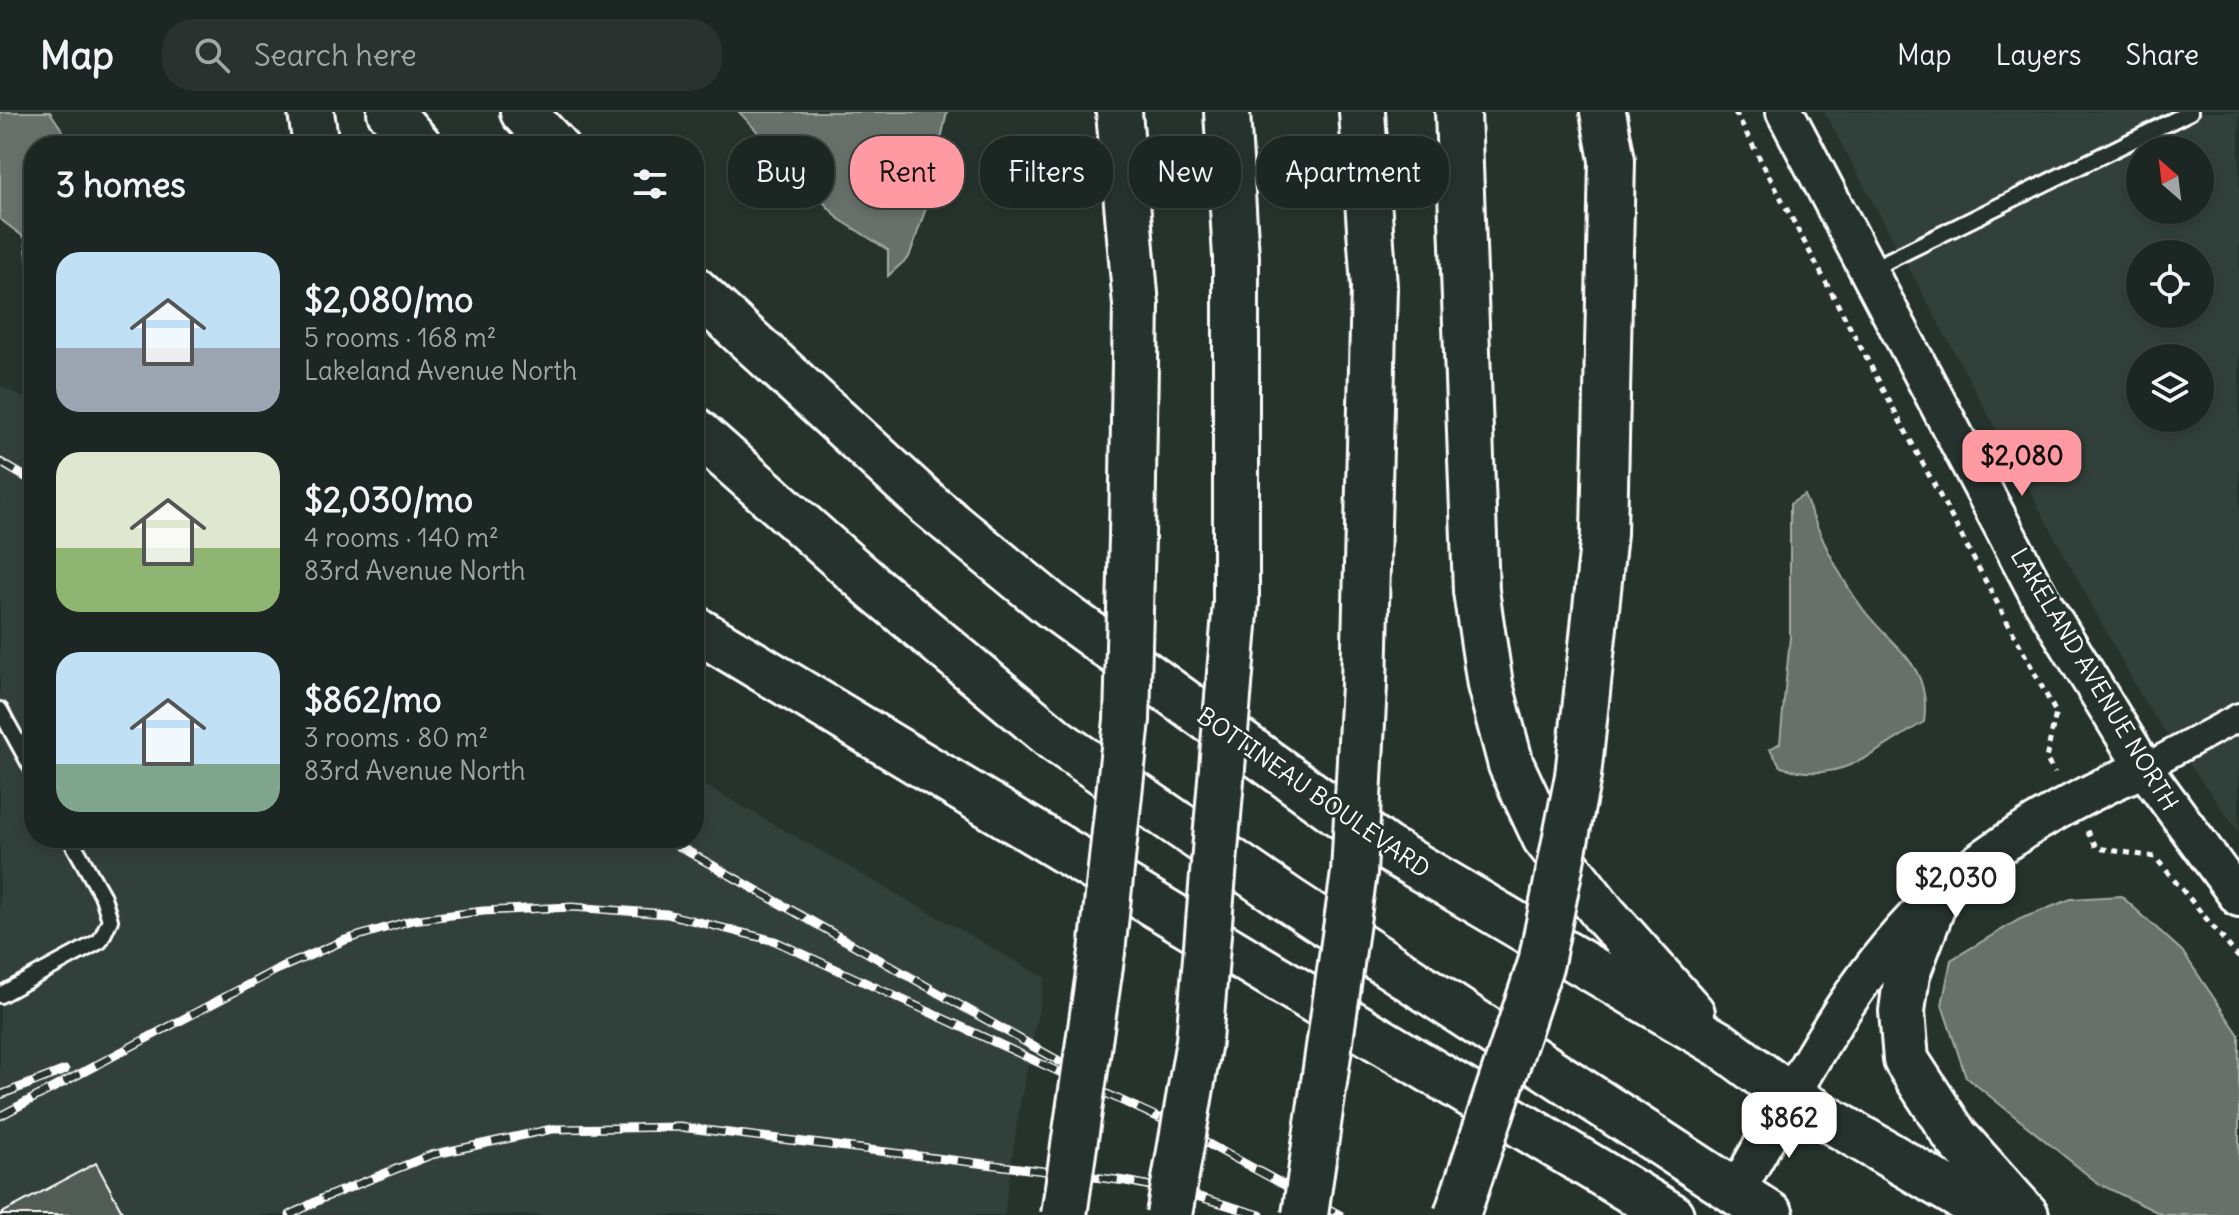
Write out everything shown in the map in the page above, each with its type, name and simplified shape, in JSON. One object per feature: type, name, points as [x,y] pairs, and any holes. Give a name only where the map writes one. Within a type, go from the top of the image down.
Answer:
[{"type":"highway","points":[[311,112],[315,136]]},
{"type":"highway","points":[[390,112],[411,136]]},
{"type":"highway","points":[[523,112],[546,136]]},
{"type":"highway","points":[[1064,1215],[1102,952],[1127,720],[1136,305],[1119,112]]},
{"type":"highway","points":[[1169,1215],[1199,1041],[1236,602],[1236,257],[1227,112]]},
{"type":"highway","points":[[1305,1215],[1354,873],[1364,685],[1374,287],[1362,112]]},
{"type":"highway","points":[[1458,112],[1476,591],[1490,685],[1511,765],[1545,838],[1604,914],[1721,1045]]},
{"type":"highway","points":[[1457,1215],[1541,963],[1578,776],[1604,534],[1612,160],[1603,112]]},
{"type":"highway","name":"BOTTINEAU BOULEVARD","points":[[704,298],[929,505],[1052,606],[1386,848],[1721,1045],[1791,1097],[1991,1215]]},
{"type":"highway","points":[[704,438],[875,589],[1057,741],[1289,900],[1753,1204]]},
{"type":"highway","points":[[704,634],[1671,1215]]},
{"type":"highway","points":[[1936,897],[1907,974],[1902,1011],[1906,1060],[1956,1137],[2026,1215]]},
{"type":"street","name":"LAKELAND AVENUE NORTH","points":[[1785,112],[2040,598],[2144,768],[2239,898]]},
{"type":"street","points":[[1753,1204],[1791,1097],[1822,1041],[1873,968],[1936,897],[1997,848],[2071,800],[2144,768],[2239,717]]},
{"type":"lane","points":[[1869,270],[2190,112]]},
{"type":"lane","points":[[0,710],[24,754]]},
{"type":"lane","points":[[0,995],[100,941],[110,920],[103,897],[76,848]]},
{"type":"path","points":[[1735,112],[2056,713],[2046,759],[2097,848],[2155,857],[2239,958]]},
{"type":"shaded area","points":[[0,112],[50,112],[66,136],[24,136],[24,237],[0,219]]},
{"type":"shaded area","points":[[739,112],[947,112],[942,136],[850,136],[850,208],[926,208],[909,257],[888,276],[888,250],[839,219],[829,208],[834,208],[834,136],[761,136]]},
{"type":"shaded area","points":[[1824,112],[2239,112],[2239,832],[2146,705]]},
{"type":"shaded area","points":[[0,385],[24,398],[24,848],[704,848],[704,785],[1045,978],[1019,1109],[1004,1215],[0,1215]]},
{"type":"shaded area","points":[[1804,495],[1845,582],[1863,609],[1908,658],[1922,685],[1925,702],[1924,722],[1873,754],[1839,769],[1822,772],[1802,772],[1781,767],[1770,749],[1780,743],[1790,637],[1790,504]]},
{"type":"shaded area","points":[[2121,896],[2182,951],[2239,1035],[2239,1215],[2163,1215],[2099,1184],[1966,1077],[1942,1005],[1951,960],[2020,919],[2071,899]]},
{"type":"building","points":[[96,1163],[124,1215],[0,1215],[0,1214]]},
{"type":"railway","points":[[0,462],[24,476]]},
{"type":"railway","points":[[682,848],[1059,1061]]},
{"type":"railway","points":[[0,1116],[276,970],[345,940],[412,920],[483,911],[572,907],[667,914],[775,941],[1168,1122]]},
{"type":"railway","points":[[0,1095],[65,1070]]},
{"type":"railway","points":[[1160,1118],[1340,1215]]},
{"type":"railway","points":[[290,1215],[321,1199],[431,1155],[552,1129],[680,1127],[1126,1181],[1186,1193],[1260,1215]]}]
